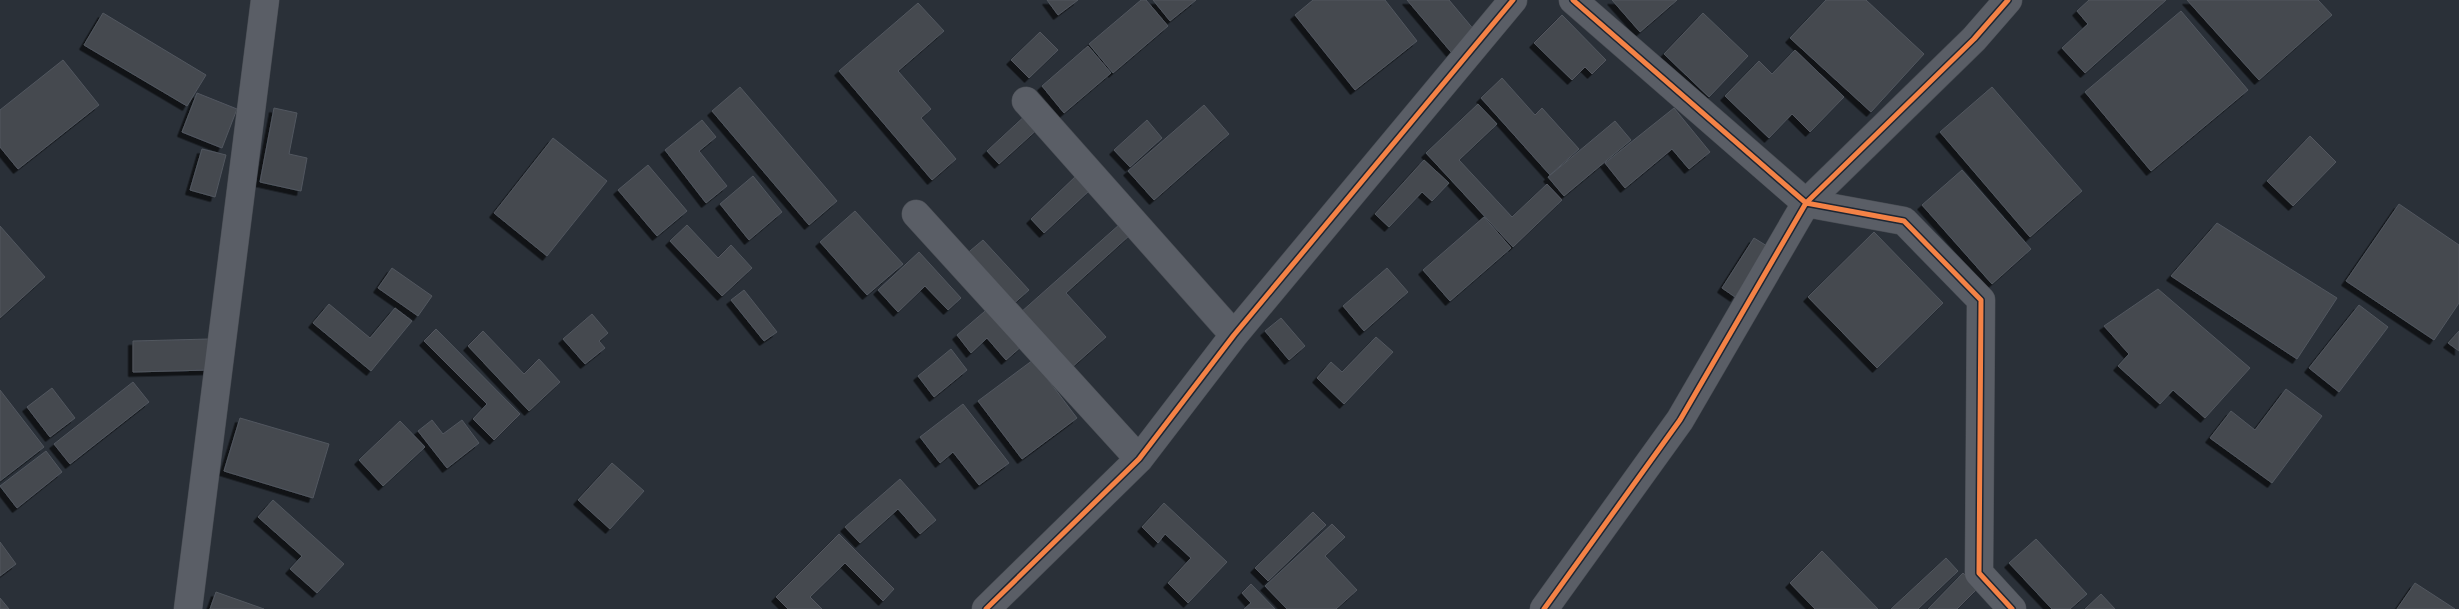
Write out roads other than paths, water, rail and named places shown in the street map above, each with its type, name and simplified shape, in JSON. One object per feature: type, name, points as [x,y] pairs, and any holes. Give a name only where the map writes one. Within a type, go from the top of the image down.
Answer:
[{"type":"street","points":[[188,609],[265,0]]},
{"type":"street","points":[[986,609],[1140,459],[1234,335],[1513,0]]},
{"type":"street","points":[[1573,0],[1806,203],[1904,221],[1981,300],[1979,573],[2012,609]]},
{"type":"street","points":[[1544,609],[1680,420],[1806,203],[1974,40],[2008,0]]},
{"type":"street","points":[[1026,101],[1234,335]]},
{"type":"street","points":[[916,214],[1140,459]]}]
